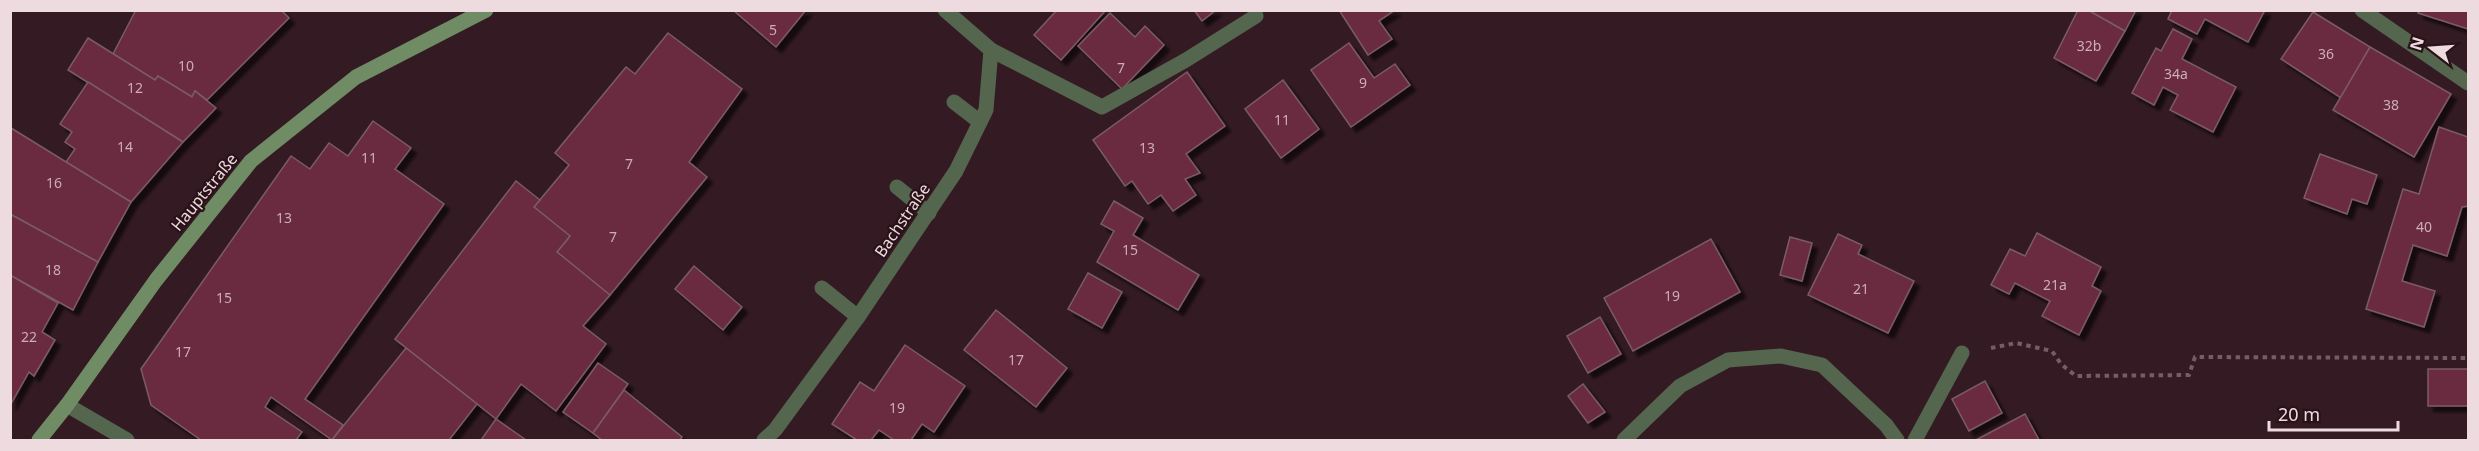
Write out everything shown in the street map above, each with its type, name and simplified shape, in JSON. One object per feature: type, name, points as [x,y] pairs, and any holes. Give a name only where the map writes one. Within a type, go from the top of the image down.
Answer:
[{"type":"main road","name":"Hauptstraße","points":[[39,441],[156,280],[251,161],[356,77],[486,10]]},
{"type":"street","points":[[945,10],[991,50],[1102,107],[1186,60],[1256,16]]},
{"type":"street","points":[[2362,10],[2469,83]]},
{"type":"street","name":"Bachstraße","points":[[764,441],[775,430],[858,317],[956,171],[986,110],[991,50]]},
{"type":"street","points":[[954,102],[980,122]]},
{"type":"street","points":[[897,187],[929,213]]},
{"type":"street","points":[[822,288],[858,317]]},
{"type":"street","points":[[1915,441],[1962,353]]},
{"type":"street","points":[[1624,441],[1680,386],[1728,360],[1781,356],[1822,365],[1886,425],[1898,441]]},
{"type":"street","points":[[67,405],[127,441]]},
{"type":"path","points":[[1962,353],[2016,343],[2052,351],[2061,364],[2076,376],[2189,375],[2195,357],[2469,358]]},
{"type":"building","points":[[136,10],[281,10],[289,18],[207,100],[195,91],[192,97],[158,76],[155,80],[113,54]]},
{"type":"building","points":[[733,10],[806,10],[776,47]]},
{"type":"building","points":[[1057,10],[1106,10],[1061,60],[1034,35]]},
{"type":"building","points":[[1194,10],[1216,10],[1202,21]]},
{"type":"building","points":[[1339,10],[1395,10],[1379,21],[1392,39],[1368,55]]},
{"type":"building","points":[[2078,10],[2088,10],[2125,31],[2096,81],[2054,58]]},
{"type":"building","points":[[2088,10],[2136,10],[2125,31]]},
{"type":"building","points":[[2172,10],[2265,10],[2248,42],[2205,19],[2197,34],[2168,19]]},
{"type":"building","points":[[2419,10],[2468,10],[2468,29],[2418,13]]},
{"type":"building","points":[[2313,12],[2370,47],[2341,98],[2281,59]]},
{"type":"building","points":[[1110,13],[1135,37],[1145,26],[1164,45],[1122,89],[1078,46]]},
{"type":"building","points":[[2173,29],[2192,39],[2182,59],[2236,87],[2213,132],[2170,110],[2178,95],[2163,87],[2154,105],[2132,93],[2156,48],[2161,51]]},
{"type":"building","points":[[668,33],[742,89],[689,162],[707,177],[610,295],[557,252],[570,236],[534,207],[569,165],[555,153],[626,67],[635,74]]},
{"type":"building","points":[[88,38],[155,80],[158,76],[192,97],[195,91],[216,108],[183,142],[68,70]]},
{"type":"building","points":[[1349,43],[1374,78],[1395,64],[1410,85],[1351,127],[1311,70]]},
{"type":"building","points":[[2370,47],[2451,94],[2414,157],[2333,110]]},
{"type":"building","points":[[1187,72],[1225,126],[1186,154],[1200,173],[1185,179],[1196,195],[1173,211],[1161,195],[1148,204],[1132,181],[1125,186],[1093,140]]},
{"type":"building","points":[[1283,80],[1319,129],[1281,158],[1245,109]]},
{"type":"building","points":[[88,82],[183,142],[131,202],[66,162],[75,149],[65,142],[72,132],[60,124]]},
{"type":"building","points":[[373,121],[411,148],[395,169],[444,204],[305,399],[343,425],[332,440],[271,397],[265,407],[302,432],[296,440],[201,440],[151,405],[141,369],[291,156],[310,169],[329,143],[348,156]]},
{"type":"building","points":[[2439,127],[2468,137],[2468,206],[2462,207],[2447,256],[2413,245],[2402,281],[2435,291],[2424,327],[2366,309],[2403,189],[2419,194]]},
{"type":"building","points":[[11,128],[131,202],[98,262],[10,214]]},
{"type":"building","points":[[2320,154],[2377,175],[2367,204],[2352,199],[2347,214],[2304,198]]},
{"type":"building","points":[[516,181],[540,200],[534,207],[570,236],[557,252],[610,295],[583,326],[606,344],[556,411],[521,384],[496,419],[395,339]]},
{"type":"building","points":[[1114,201],[1143,218],[1133,235],[1199,275],[1178,310],[1097,262],[1114,231],[1101,224]]},
{"type":"building","points":[[10,214],[98,262],[73,310],[10,275]]},
{"type":"building","points":[[2037,233],[2101,267],[2092,286],[2101,291],[2079,335],[2042,316],[2050,301],[2015,283],[2009,294],[1991,285],[2010,249],[2025,256]]},
{"type":"building","points":[[1838,234],[1862,245],[1858,254],[1914,281],[1888,333],[1808,295]]},
{"type":"building","points":[[1790,237],[1812,243],[1802,281],[1780,275]]},
{"type":"building","points":[[1711,239],[1740,292],[1633,351],[1604,298]]},
{"type":"building","points":[[694,266],[742,307],[723,330],[675,289]]},
{"type":"building","points":[[1088,273],[1122,292],[1102,328],[1068,309]]},
{"type":"building","points":[[10,275],[58,303],[42,332],[55,340],[34,376],[29,372],[11,404]]},
{"type":"building","points":[[996,310],[1067,368],[1036,407],[964,350]]},
{"type":"building","points":[[1600,317],[1621,354],[1588,373],[1567,336]]},
{"type":"building","points":[[905,345],[965,386],[934,432],[922,424],[911,440],[894,440],[879,430],[871,440],[857,440],[832,424],[860,382],[874,391]]},
{"type":"building","points":[[406,348],[477,404],[449,440],[332,440]]},
{"type":"building","points":[[598,363],[628,384],[593,433],[563,412]]},
{"type":"building","points":[[2428,369],[2468,369],[2468,406],[2428,406]]},
{"type":"building","points":[[1985,381],[2002,413],[1969,431],[1952,399]]},
{"type":"building","points":[[1583,384],[1605,412],[1588,423],[1568,396]]},
{"type":"building","points":[[624,390],[682,437],[680,440],[602,440],[593,433]]},
{"type":"building","points":[[2025,414],[2039,440],[1976,440]]},
{"type":"building","points":[[496,419],[526,440],[481,440]]}]
